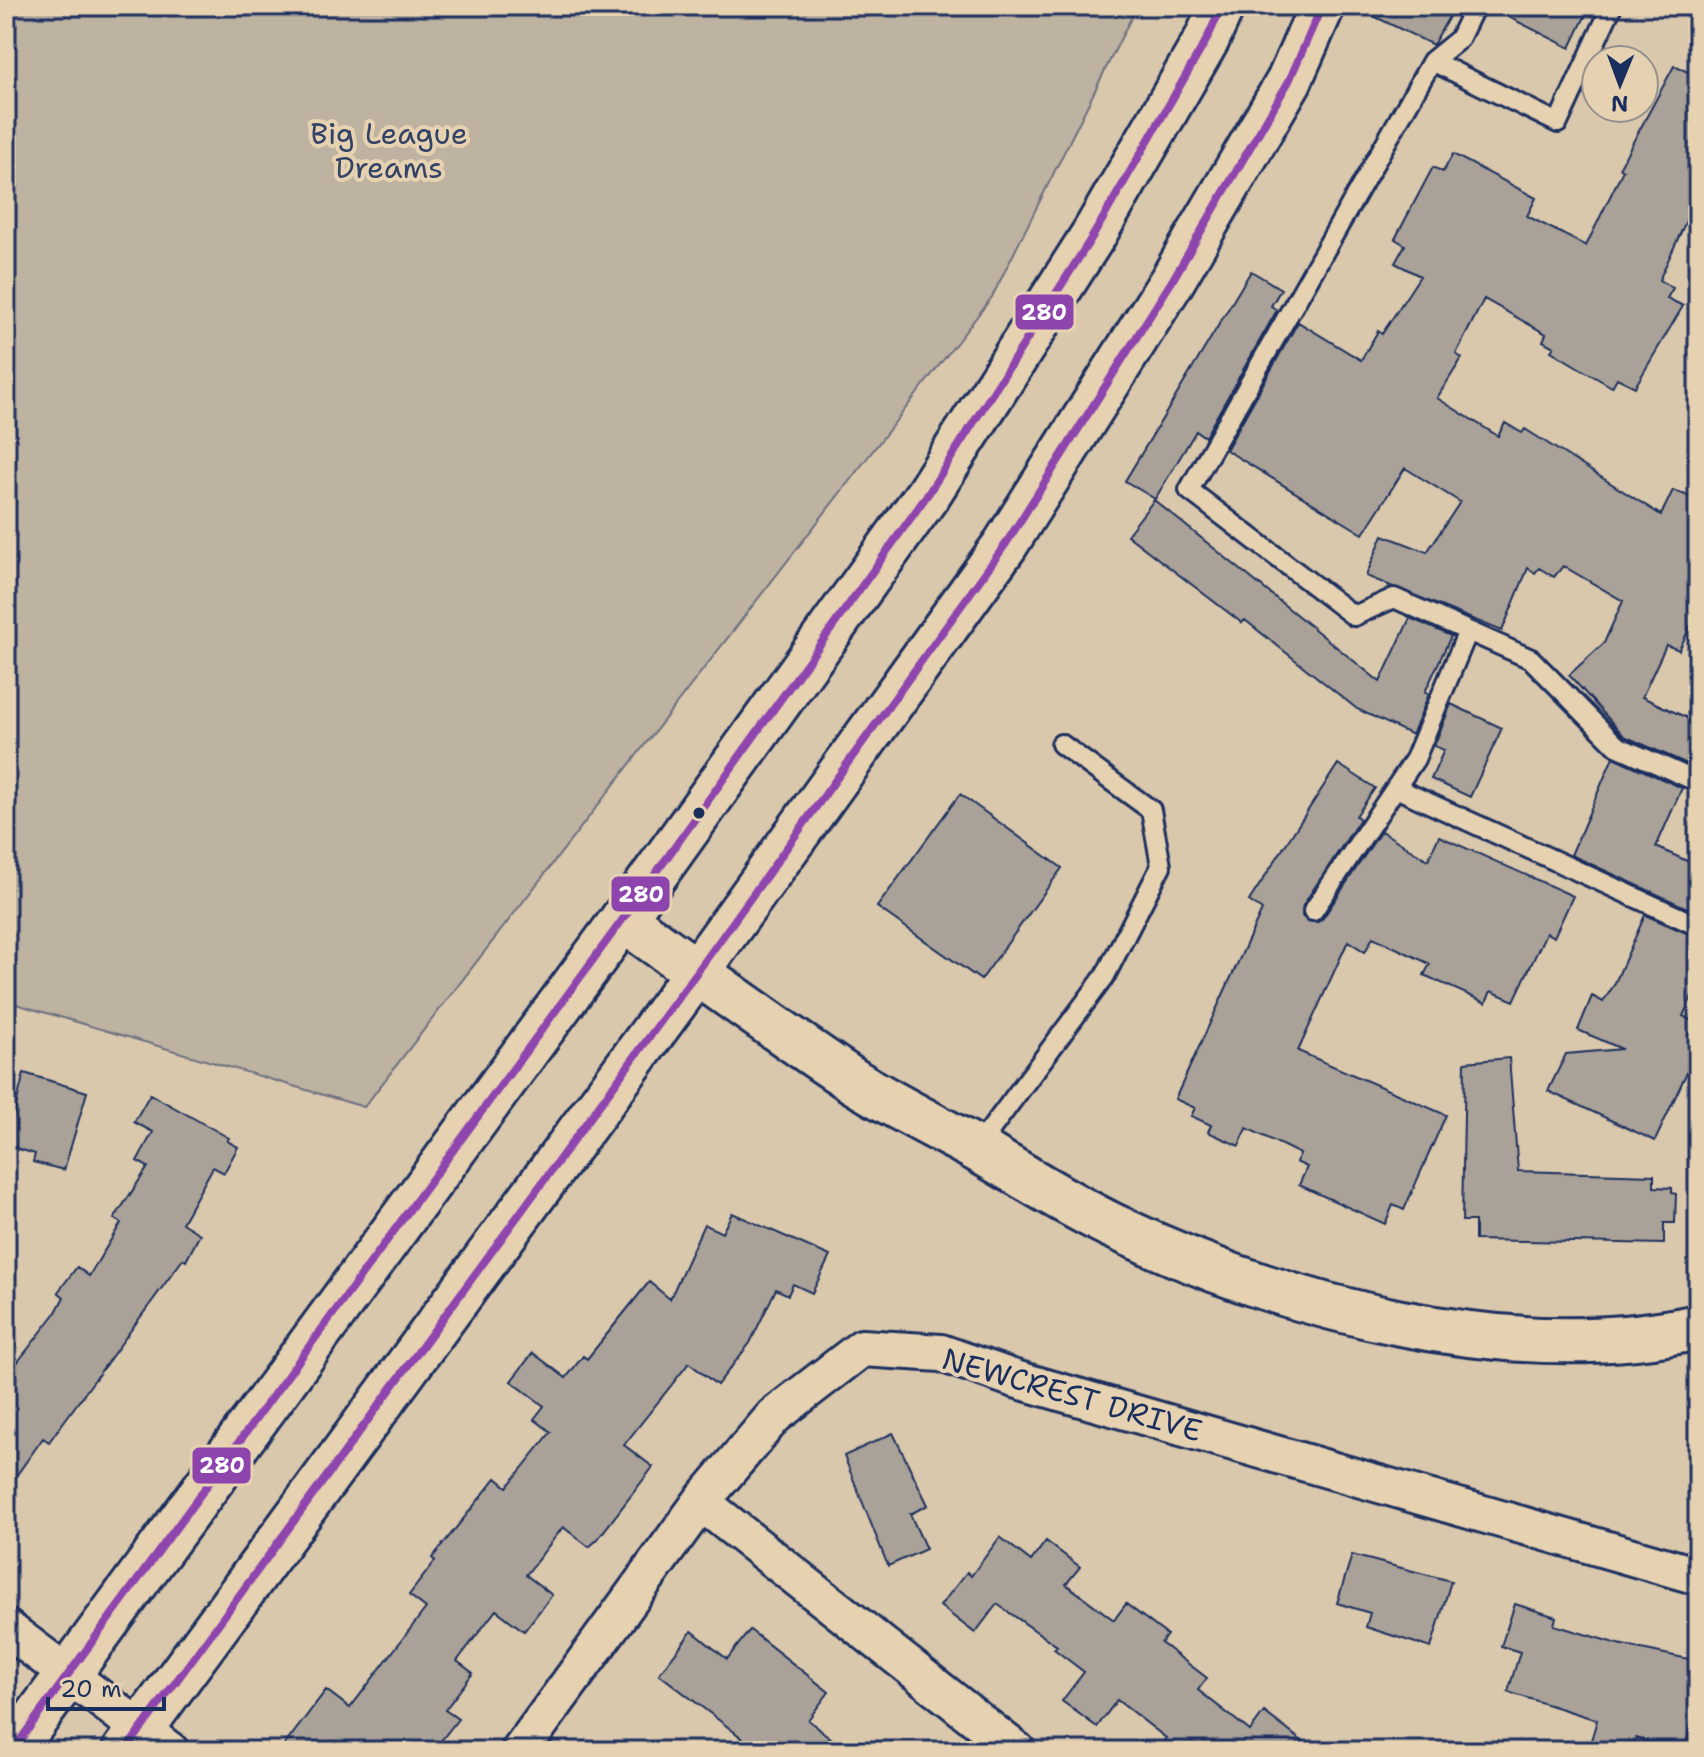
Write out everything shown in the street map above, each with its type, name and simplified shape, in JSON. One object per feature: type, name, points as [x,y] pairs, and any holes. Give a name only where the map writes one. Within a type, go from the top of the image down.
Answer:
[{"type":"main road","points":[[12,1751],[623,919],[928,494],[1094,234],[1207,39],[1222,6]]},
{"type":"main road","points":[[145,1743],[1005,545],[1195,241],[1289,81],[1322,6]]},
{"type":"main road","points":[[623,919],[857,1083],[1113,1226],[1220,1270],[1327,1304],[1442,1331],[1554,1343],[1668,1334],[1698,1327]]},
{"type":"street","name":"NEWCREST DRIVE","points":[[520,1751],[701,1502],[774,1416],[862,1348],[941,1353],[1015,1379],[1698,1576]]},
{"type":"street","points":[[701,1502],[1017,1751]]},
{"type":"street","points":[[6,1628],[67,1674],[145,1743]]},
{"type":"lane","points":[[1475,6],[1459,39],[1432,61],[1189,490],[1354,616],[1394,598],[1531,659],[1617,746],[1698,782]]},
{"type":"lane","points":[[1432,61],[1558,123],[1612,6]]},
{"type":"lane","points":[[1313,911],[1415,759],[1468,631]]},
{"type":"lane","points":[[976,1149],[1105,976],[1161,866],[1151,810],[1061,744]]},
{"type":"lane","points":[[1396,788],[1698,926]]},
{"type":"green space","name":"Big League Dreams","points":[[6,6],[1137,6],[992,297],[364,1107],[6,1001]]},
{"type":"building","points":[[1353,6],[1455,6],[1433,45]]},
{"type":"building","points":[[1487,6],[1590,6],[1570,48]]},
{"type":"building","points":[[1674,66],[1698,76],[1698,195],[1659,280],[1673,288],[1667,298],[1683,306],[1635,387],[1617,378],[1612,387],[1586,372],[1551,351],[1554,347],[1543,341],[1546,334],[1484,299],[1456,354],[1462,358],[1437,398],[1498,436],[1505,423],[1522,433],[1525,429],[1661,515],[1673,490],[1698,500],[1698,610],[1679,650],[1666,645],[1642,697],[1698,723],[1698,754],[1692,766],[1624,736],[1569,675],[1604,643],[1623,601],[1563,566],[1554,577],[1539,568],[1535,573],[1528,568],[1502,631],[1366,576],[1383,535],[1427,552],[1460,502],[1405,468],[1363,534],[1226,450],[1298,322],[1361,360],[1378,331],[1382,334],[1420,276],[1395,263],[1405,245],[1395,239],[1433,167],[1443,172],[1453,154],[1536,198],[1527,216],[1586,246],[1623,170],[1619,168],[1643,124],[1660,124],[1660,92]]},
{"type":"building","points":[[1251,271],[1281,289],[1271,306],[1277,310],[1205,437],[1196,431],[1155,499],[1125,481]]},
{"type":"building","points":[[1154,500],[1380,682],[1410,618],[1451,636],[1425,692],[1429,694],[1412,735],[1357,709],[1245,620],[1242,623],[1127,535]]},
{"type":"building","points":[[1451,704],[1502,728],[1470,797],[1431,779],[1444,750],[1434,746]]},
{"type":"building","points":[[1613,757],[1682,788],[1656,847],[1698,866],[1698,913],[1571,855]]},
{"type":"building","points":[[1338,764],[1375,788],[1356,816],[1360,819],[1303,905],[1302,916],[1307,921],[1318,922],[1323,918],[1381,831],[1428,860],[1439,836],[1573,896],[1554,937],[1546,933],[1514,1001],[1491,991],[1486,1003],[1424,975],[1430,964],[1373,937],[1365,952],[1348,941],[1298,1051],[1446,1115],[1404,1210],[1393,1205],[1385,1224],[1299,1185],[1307,1167],[1296,1162],[1300,1154],[1247,1128],[1239,1146],[1208,1132],[1211,1125],[1191,1116],[1195,1108],[1175,1099],[1262,910],[1249,901]]},
{"type":"building","points":[[960,794],[1062,868],[981,980],[877,907]]},
{"type":"building","points":[[1645,915],[1698,938],[1698,983],[1683,1016],[1698,1024],[1698,1048],[1655,1141],[1548,1091],[1566,1054],[1622,1049],[1578,1030],[1592,996],[1603,1002],[1614,985]]},
{"type":"building","points":[[1509,1058],[1518,1171],[1654,1175],[1654,1187],[1672,1188],[1672,1193],[1676,1194],[1675,1223],[1664,1223],[1664,1244],[1475,1240],[1475,1221],[1462,1221],[1465,1062]]},
{"type":"building","points":[[24,1073],[87,1092],[64,1170],[33,1162],[35,1154],[6,1145]]},
{"type":"building","points":[[150,1094],[229,1138],[227,1141],[238,1147],[224,1173],[213,1167],[182,1223],[200,1234],[186,1261],[183,1259],[49,1442],[43,1438],[6,1490],[6,1377],[55,1314],[64,1297],[58,1292],[77,1267],[89,1276],[121,1223],[114,1219],[148,1167],[137,1161],[153,1132],[134,1122]]},
{"type":"building","points":[[732,1213],[830,1256],[812,1293],[793,1284],[788,1295],[776,1289],[750,1343],[717,1385],[689,1363],[624,1445],[653,1467],[597,1540],[589,1547],[563,1527],[526,1575],[552,1595],[524,1631],[496,1610],[457,1661],[473,1673],[445,1710],[458,1719],[433,1751],[280,1751],[326,1690],[350,1708],[426,1608],[409,1595],[435,1561],[432,1558],[496,1478],[507,1487],[551,1432],[534,1419],[544,1406],[511,1381],[533,1353],[566,1378],[583,1356],[587,1359],[649,1282],[670,1299],[704,1224],[722,1233]]},
{"type":"building","points":[[893,1433],[928,1505],[910,1514],[926,1549],[888,1566],[844,1456]]},
{"type":"building","points":[[1000,1537],[1031,1561],[1046,1541],[1080,1567],[1066,1584],[1114,1620],[1126,1604],[1167,1635],[1161,1643],[1207,1678],[1198,1690],[1250,1731],[1264,1712],[1315,1751],[1156,1751],[1166,1738],[1117,1700],[1097,1727],[1062,1701],[1084,1672],[1054,1649],[1057,1646],[997,1604],[975,1633],[940,1606],[967,1572],[971,1576]]},
{"type":"building","points":[[1352,1555],[1451,1581],[1431,1648],[1366,1627],[1370,1613],[1337,1603]]},
{"type":"building","points":[[1515,1604],[1556,1617],[1554,1625],[1618,1644],[1698,1661],[1698,1699],[1684,1751],[1636,1738],[1633,1751],[1588,1751],[1597,1720],[1508,1692],[1520,1652],[1501,1646]]},
{"type":"building","points":[[750,1630],[829,1692],[808,1720],[847,1751],[759,1751],[659,1674],[692,1631],[727,1659]]},
{"type":"transit line","name":"280","points":[[12,1751],[623,919],[928,494],[1094,234],[1207,39],[1222,6]]},
{"type":"transit line","name":"280","points":[[125,1751],[697,972],[1005,545],[1172,281],[1289,81],[1322,6]]}]
